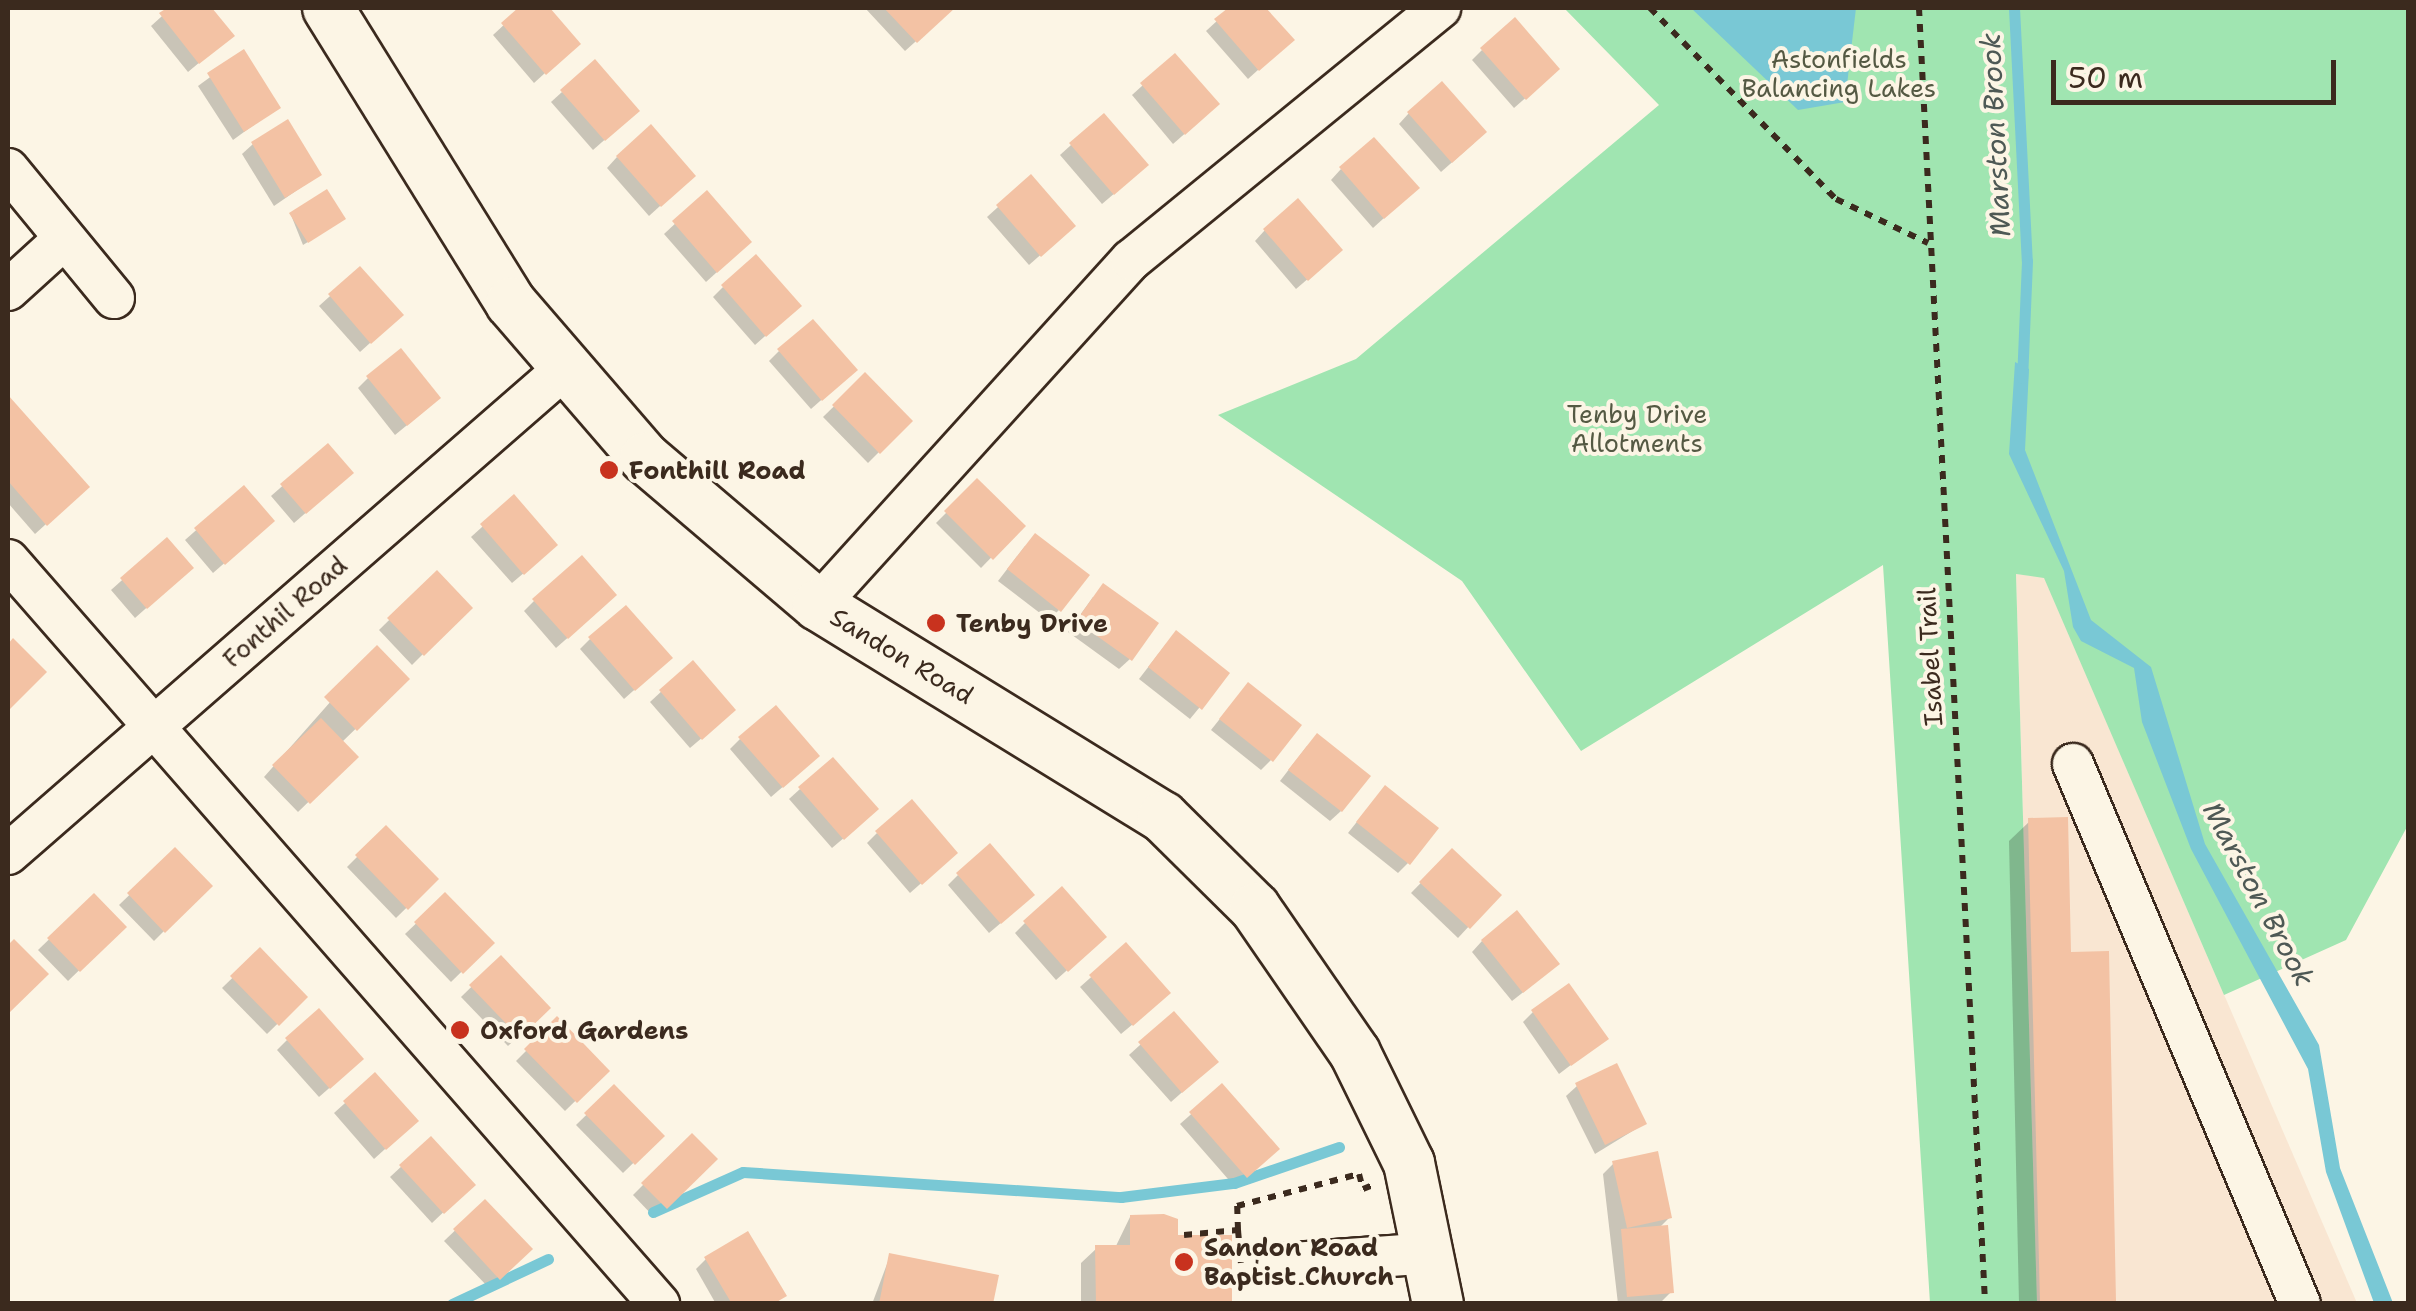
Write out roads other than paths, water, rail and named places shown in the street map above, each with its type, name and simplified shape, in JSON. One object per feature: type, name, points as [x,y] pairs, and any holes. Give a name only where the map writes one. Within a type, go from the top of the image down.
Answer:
[{"type":"main road","name":"Sandon Road","points":[[328,8],[484,262],[563,370],[728,536],[818,605],[1119,786],[1207,854],[1346,1038],[1411,1170],[1438,1304]]},
{"type":"street","points":[[818,605],[1131,260],[1440,8]]},
{"type":"street","points":[[8,169],[114,298]]},
{"type":"street","points":[[8,290],[64,239]]},
{"type":"street","name":"Fonthil Road","points":[[8,854],[563,370]]},
{"type":"street","points":[[8,560],[158,724],[659,1304]]},
{"type":"street","points":[[2073,764],[2300,1304]]},
{"type":"street","points":[[1278,1264],[1430,1253]]},
{"type":"water","points":[[1691,8],[1856,8],[1845,102],[1798,110]]},
{"type":"water","points":[[2015,362],[2029,369],[2025,450],[2091,620],[2151,667],[2205,844],[2319,1045],[2340,1168],[2393,1303],[2374,1303],[2326,1172],[2308,1069],[2191,849],[2142,722],[2134,668],[2081,641],[2073,627],[2064,571],[2009,454]]},
{"type":"waterway","name":"Marston Brook","points":[[2014,8],[2027,261],[2022,378]]},
{"type":"waterway","points":[[653,1212],[743,1172],[1121,1197],[1234,1183],[1339,1147]]},
{"type":"waterway","points":[[452,1304],[548,1259]]},
{"type":"place","name":"Fonthill Road","points":[[609,470]]},
{"type":"place","name":"Tenby Drive","points":[[936,623]]},
{"type":"place","name":"Oxford Gardens","points":[[460,1030]]},
{"type":"place","name":"Sandon Road Baptist Church","points":[[1184,1262]]},
{"type":"park label","name":"Astonfields Balancing Lakes","points":[[1839,74]]},
{"type":"park label","name":"Tenby Drive Allotments","points":[[1637,430]]}]
